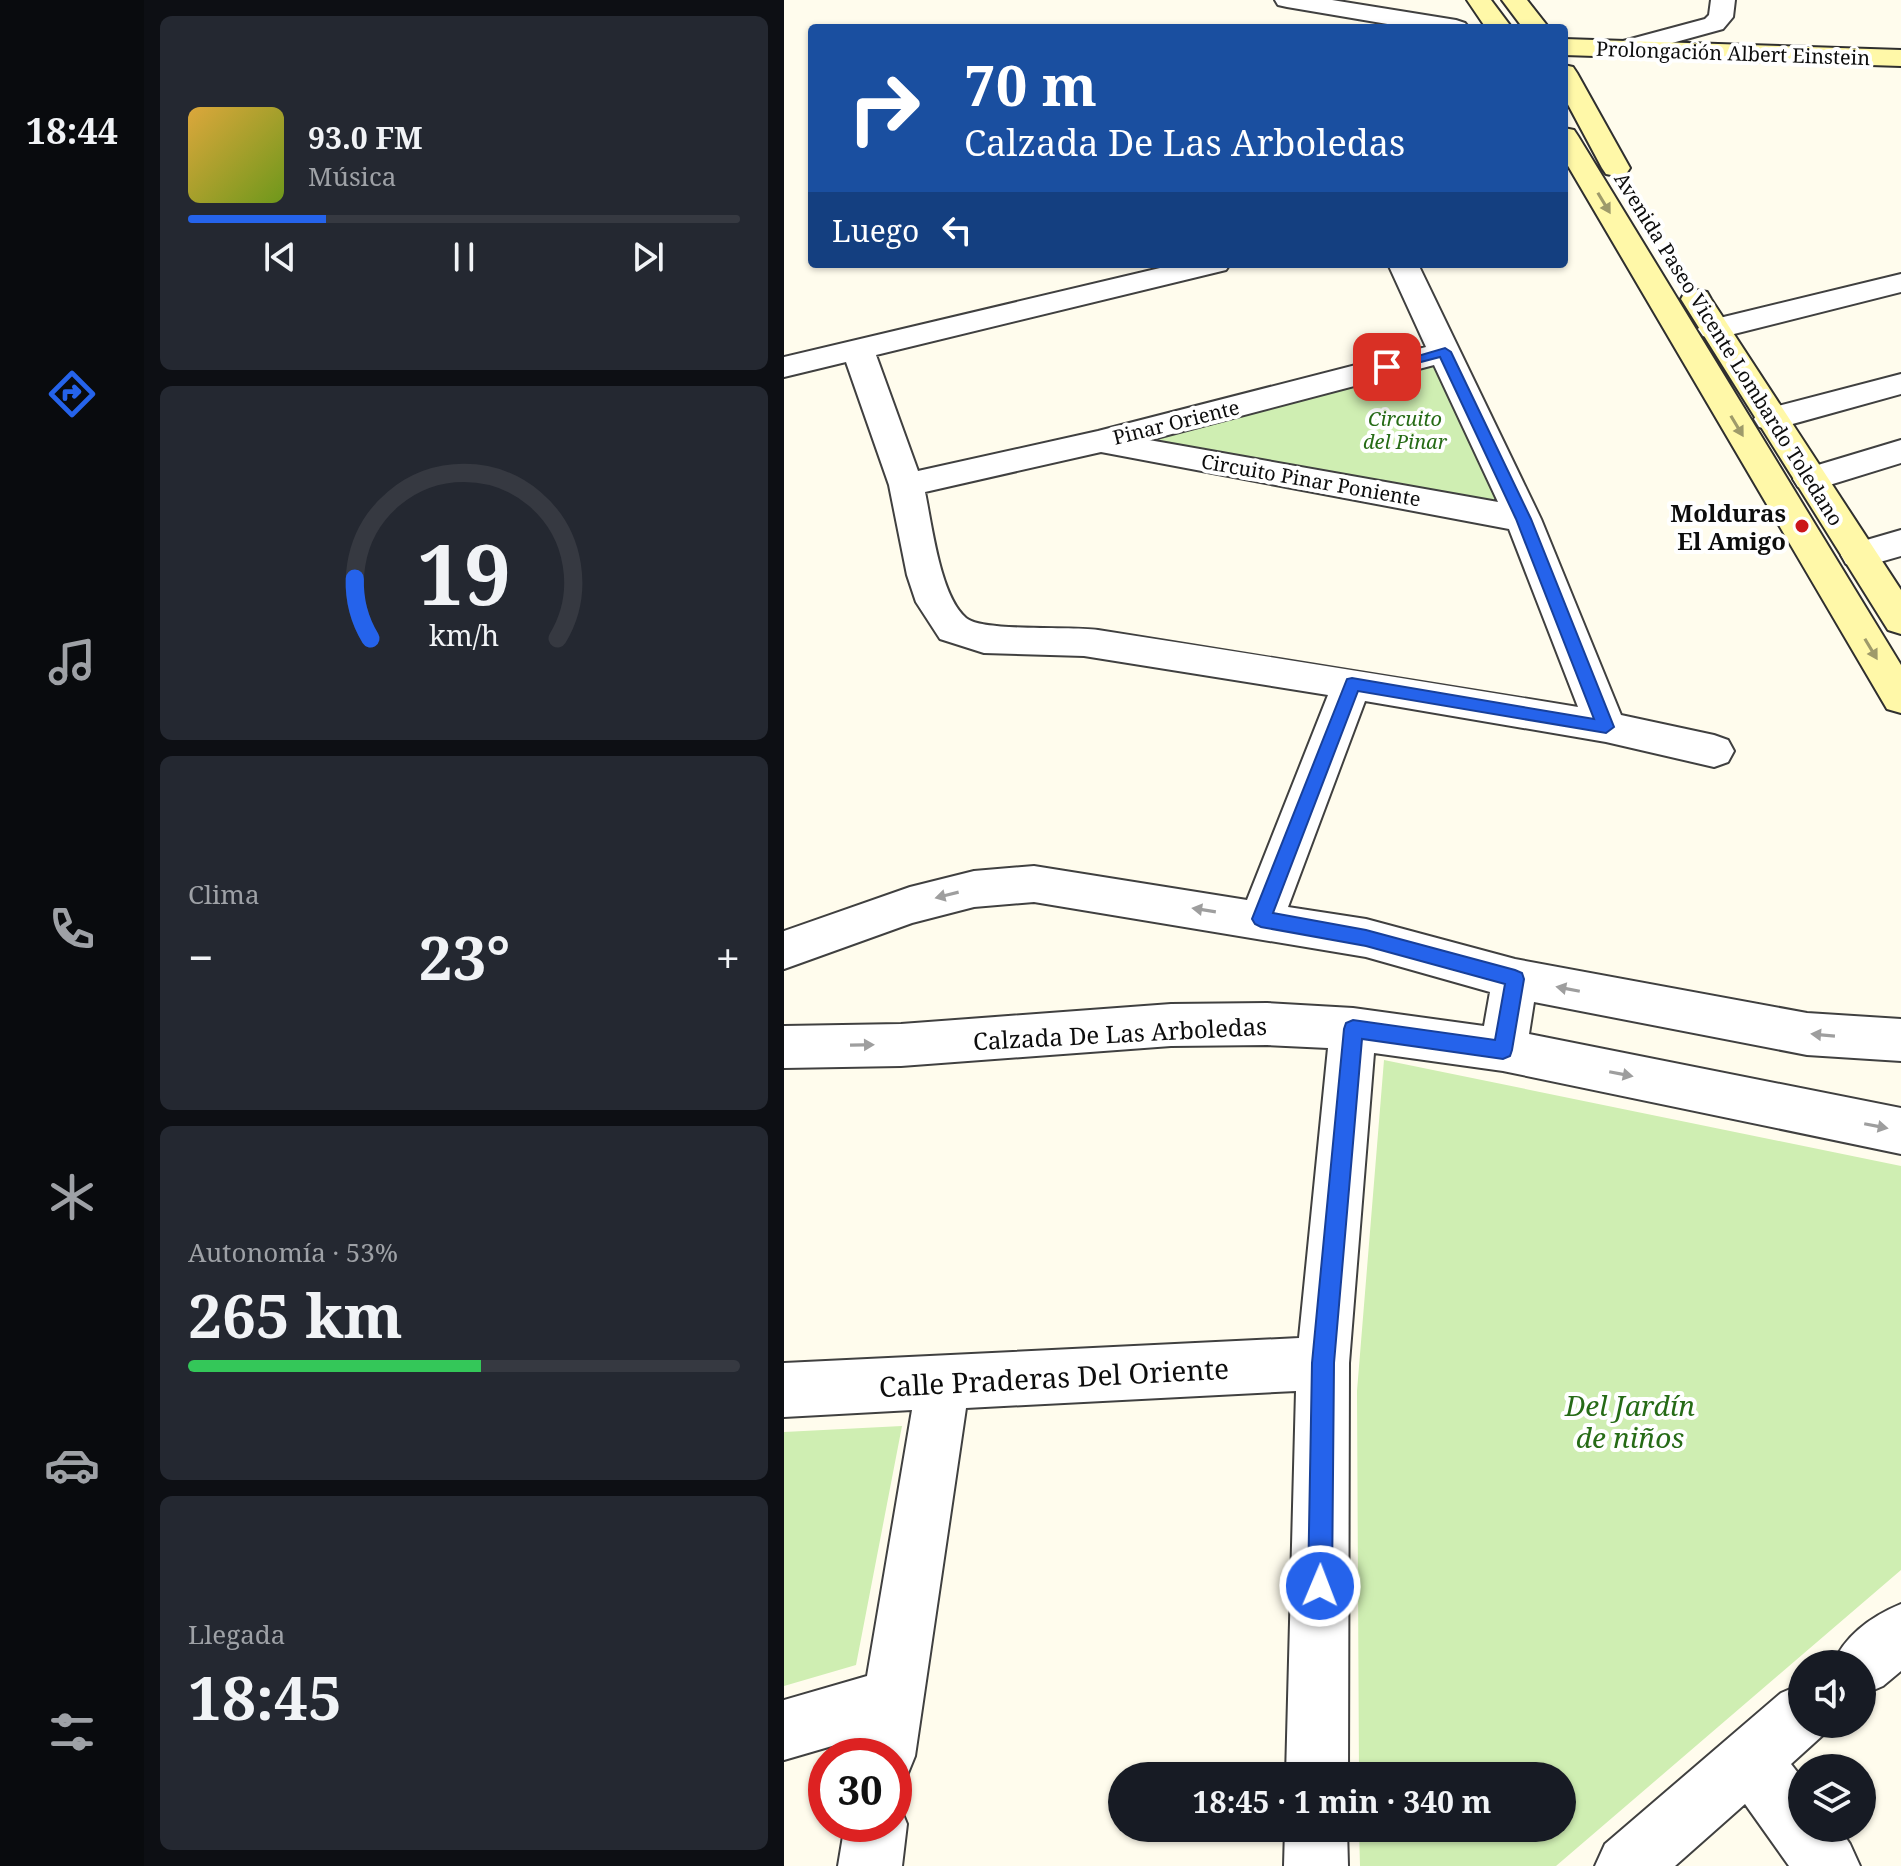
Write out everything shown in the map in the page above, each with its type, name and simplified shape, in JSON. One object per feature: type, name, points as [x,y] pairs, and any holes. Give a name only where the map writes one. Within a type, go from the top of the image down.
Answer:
[{"type":"main road","points":[[1479,0],[1496,24]]},
{"type":"main road","points":[[1514,0],[1533,24]]},
{"type":"main road","name":"Prolongación Albert Einstein","points":[[1568,47],[1901,58]]},
{"type":"main road","name":"Avenida Paseo Vicente Lombardo Toledano","points":[[1568,80],[1619,173],[1714,329],[1901,620]]},
{"type":"main road","name":"Avenida Paseo Vicente Lombardo Toledano","points":[[1568,143],[1901,698]]},
{"type":"street","points":[[1287,0],[1432,24]]},
{"type":"street","points":[[1621,49],[1714,24],[1721,17],[1723,0]]},
{"type":"street","points":[[784,367],[1198,268]]},
{"type":"street","points":[[1405,268],[1523,519],[1606,727]]},
{"type":"street","points":[[1714,329],[1901,283]]},
{"type":"street","points":[[858,350],[906,485],[925,575],[935,602],[953,629],[984,639],[1084,642],[1352,684],[1606,727],[1714,751]]},
{"type":"street","name":"Pinar Oriente","points":[[906,485],[1098,442],[1445,352]]},
{"type":"street","points":[[1771,419],[1901,384]]},
{"type":"street","name":"Circuito Pinar Poniente","points":[[1098,442],[1523,519]]},
{"type":"street","points":[[1810,479],[1901,451]]},
{"type":"street","points":[[1859,555],[1901,543]]},
{"type":"street","points":[[1261,919],[1352,684]]},
{"type":"street","points":[[784,950],[922,902],[974,889],[1034,884],[1366,938],[1515,979],[1807,1034],[1901,1040]]},
{"type":"street","points":[[1503,1050],[1515,979]]},
{"type":"street","name":"Calzada De Las Arboledas","points":[[784,1047],[901,1045],[1171,1025],[1267,1024],[1353,1029],[1503,1050],[1901,1131]]},
{"type":"street","points":[[1317,1762],[1323,1363],[1353,1029]]},
{"type":"street","name":"Calle Praderas Del Oriente","points":[[784,1390],[1323,1363]]},
{"type":"street","points":[[887,1738],[943,1382]]},
{"type":"street","points":[[1876,1654],[1901,1633]]},
{"type":"street","points":[[784,1730],[892,1699]]},
{"type":"street","points":[[1627,1866],[1788,1726]]},
{"type":"street","points":[[1749,1758],[1828,1866]]},
{"type":"street","points":[[870,1866],[873,1842]]},
{"type":"street","points":[[1316,1842],[1316,1866]]},
{"type":"green space","name":"Circuito del Pinar","points":[[1438,361],[1503,507],[1150,440]]},
{"type":"green space","name":"Del Jardín de niños","points":[[1384,1060],[1901,1166],[1901,1570],[1808,1650],[1788,1650],[1788,1667],[1556,1866],[1360,1866],[1359,1842],[1576,1842],[1576,1762],[1359,1762],[1357,1391]]},
{"type":"green space","points":[[902,1426],[856,1665],[784,1686],[784,1432]]},
{"type":"place","name":"Molduras El Amigo","points":[[1802,526]]},
{"type":"route","points":[[1320,1586],[1323,1363],[1353,1029],[1503,1050],[1515,979],[1366,938],[1261,919],[1352,684],[1606,727],[1523,519],[1445,352],[1387,367]]}]
